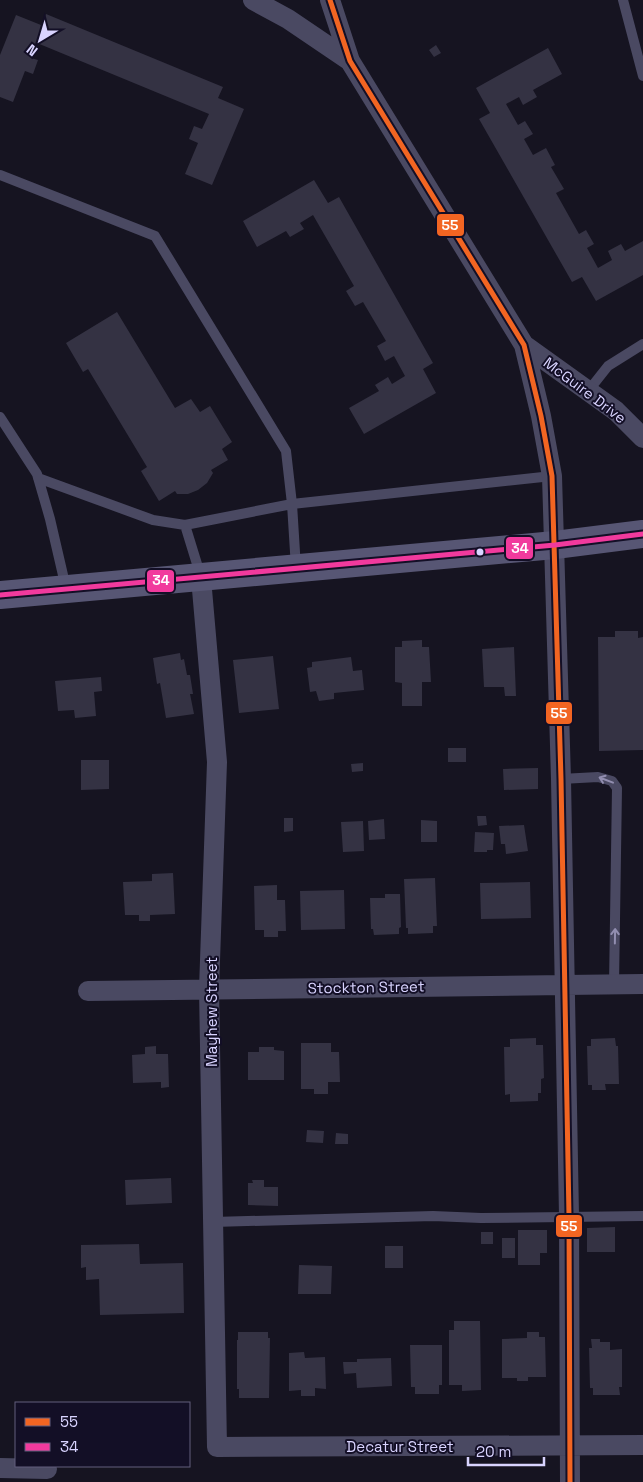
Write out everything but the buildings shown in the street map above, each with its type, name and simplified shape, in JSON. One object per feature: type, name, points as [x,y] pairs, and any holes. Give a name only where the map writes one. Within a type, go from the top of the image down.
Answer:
[{"type":"main road","points":[[0,595],[555,545],[643,534]]},
{"type":"street","points":[[253,0],[288,19],[350,61]]},
{"type":"street","name":"McGuire Drive","points":[[330,0],[350,61],[524,345],[542,416],[552,476],[561,779],[569,1216],[570,1482]]},
{"type":"street","name":"McGuire Drive","points":[[524,345],[616,410],[643,438]]},
{"type":"street","name":"Mayhew Street","points":[[201,578],[217,762],[209,989],[217,1447]]},
{"type":"street","name":"Stockton Street","points":[[88,991],[643,984]]},
{"type":"street","name":"Decatur Street","points":[[217,1447],[643,1445]]},
{"type":"street","points":[[0,1468],[48,1469]]},
{"type":"lane","points":[[623,0],[643,76]]},
{"type":"lane","points":[[0,175],[155,236],[286,451],[292,504],[296,569]]},
{"type":"lane","points":[[589,390],[608,366],[643,344]]},
{"type":"lane","points":[[0,417],[38,478],[50,519],[66,589]]},
{"type":"lane","points":[[38,478],[153,520],[185,525],[292,504],[552,476]]},
{"type":"lane","points":[[185,525],[201,578]]},
{"type":"lane","points":[[561,779],[598,777],[612,781],[618,788],[614,985]]},
{"type":"lane","points":[[213,1222],[433,1216],[481,1218],[643,1216]]},
{"type":"transit line","name":"55","points":[[330,0],[350,61],[524,345],[541,416],[552,476],[561,779],[569,1216],[570,1482]]},
{"type":"transit line","name":"34","points":[[0,595],[555,545],[643,534]]}]
